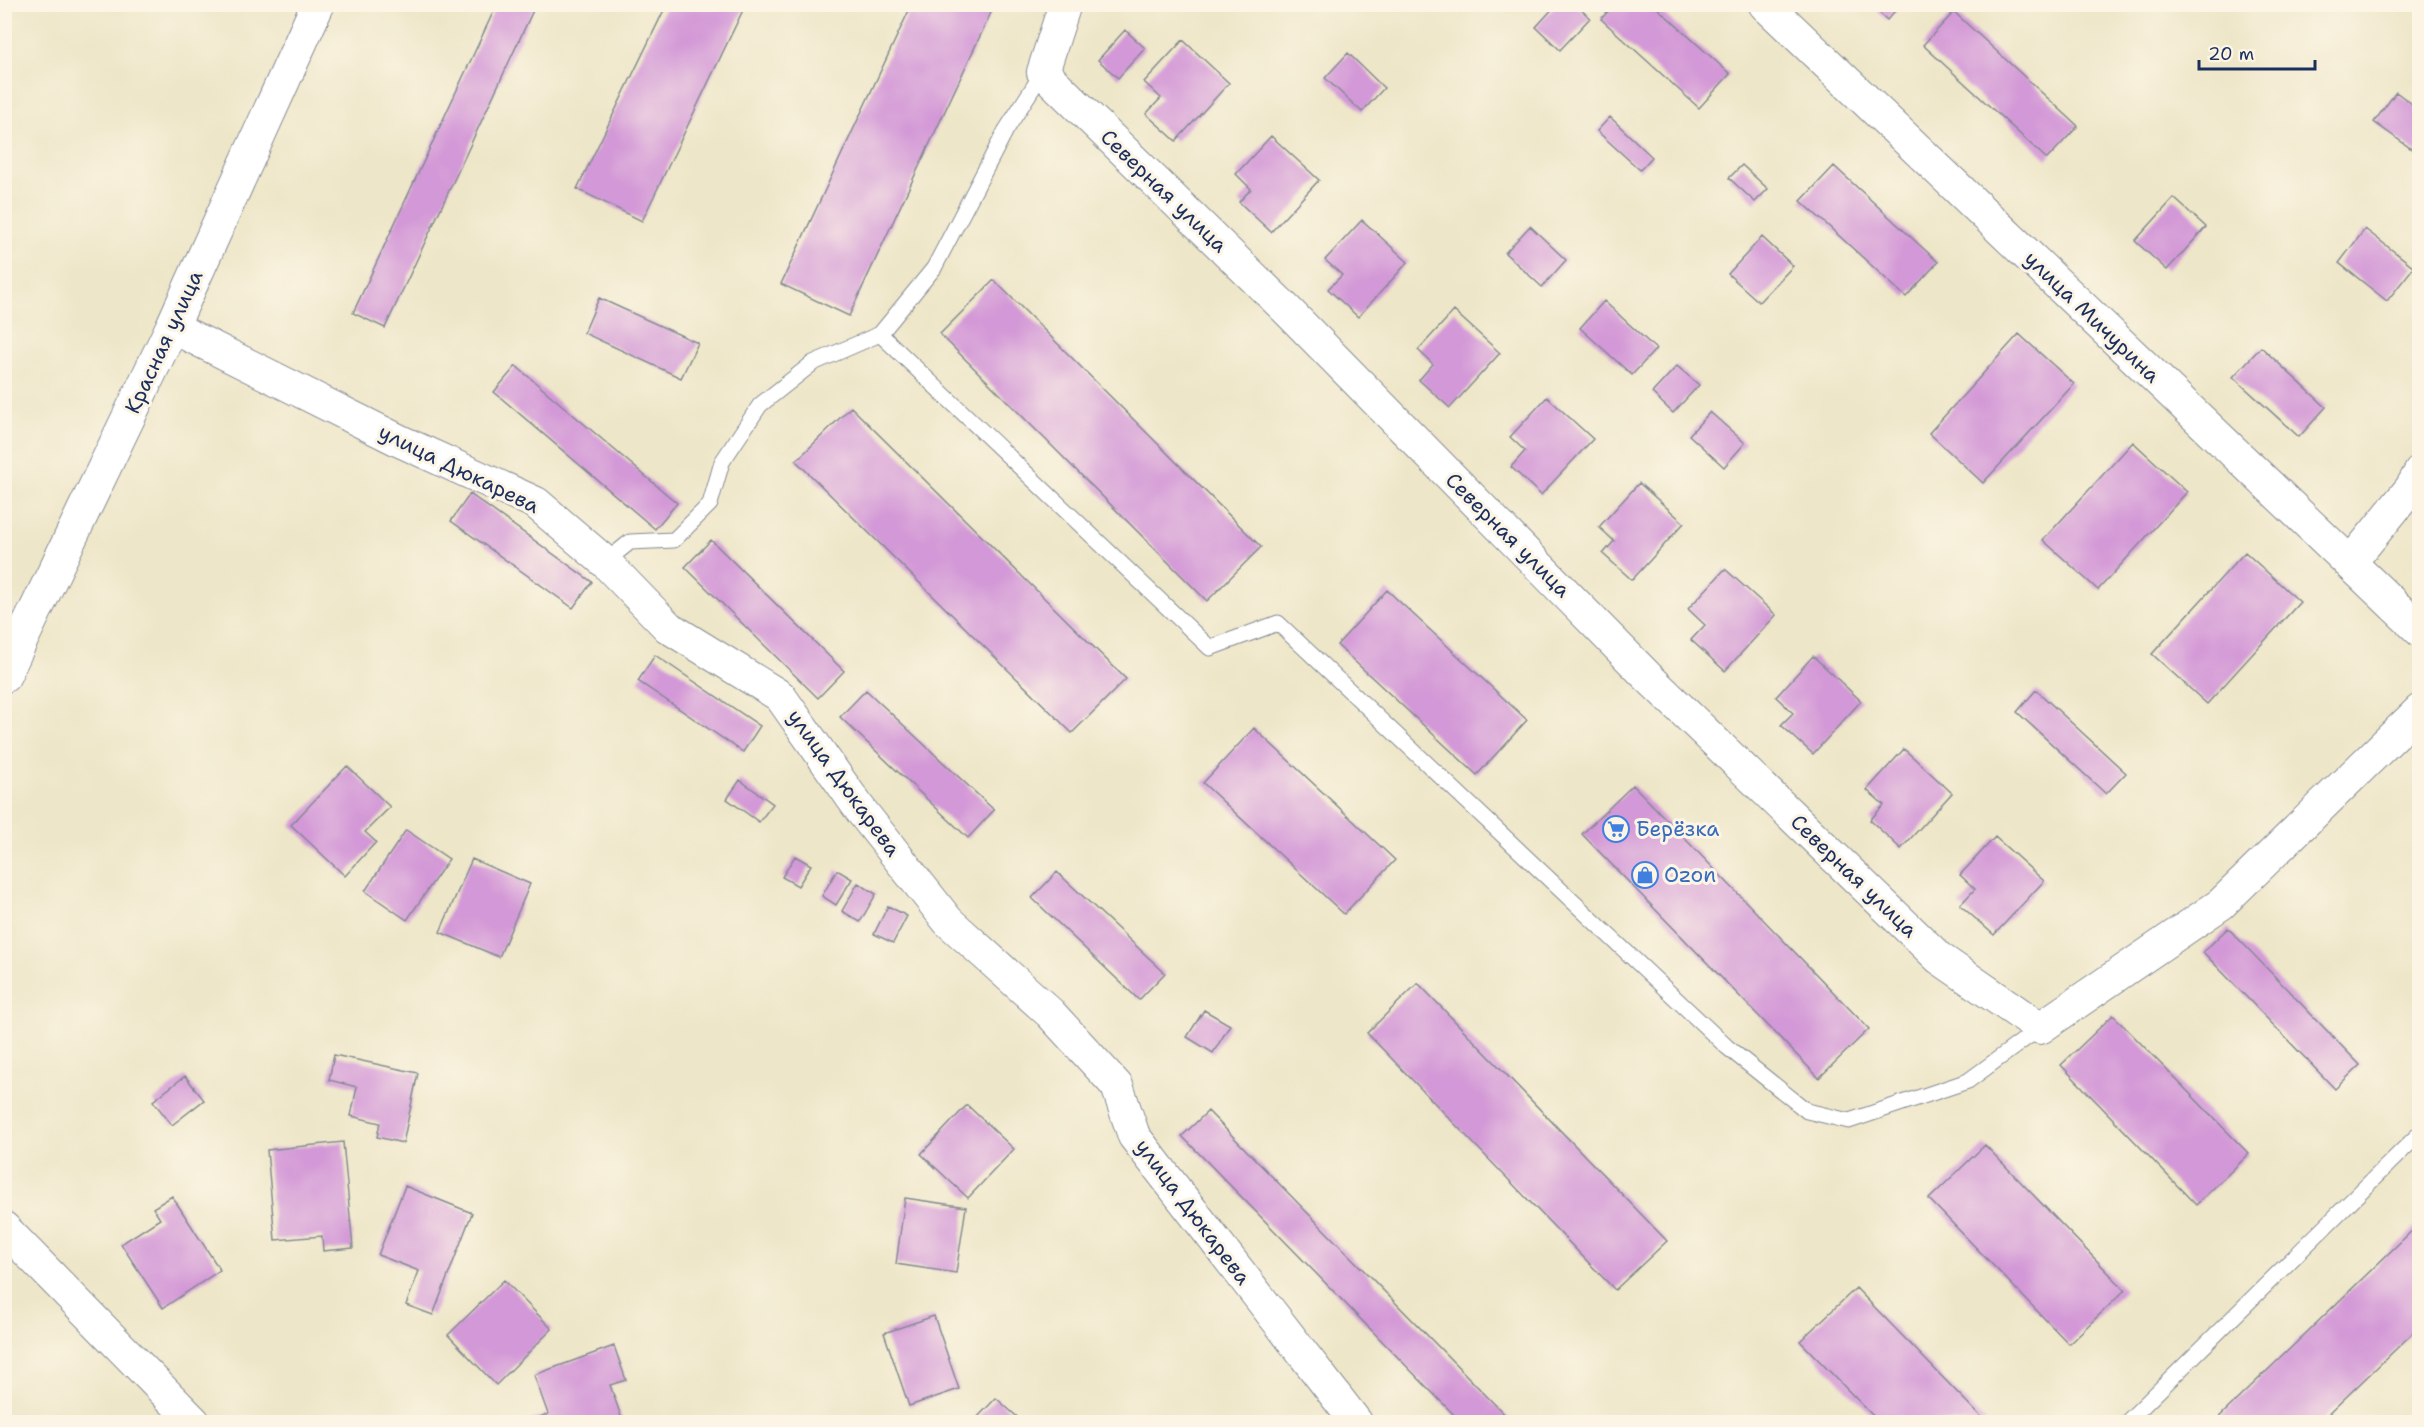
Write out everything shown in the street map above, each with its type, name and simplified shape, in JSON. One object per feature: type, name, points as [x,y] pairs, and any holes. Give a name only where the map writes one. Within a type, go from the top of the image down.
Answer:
[{"type":"street","name":"Красная улица","points":[[4,676],[172,327],[318,4]]},
{"type":"street","points":[[1043,72],[1065,4]]},
{"type":"street","name":"улица Мичурина","points":[[1765,4],[2420,630]]},
{"type":"street","name":"Северная улица","points":[[1043,72],[1287,310],[1647,676],[1939,958],[2040,1028]]},
{"type":"street","name":"улица Дюкарева","points":[[172,327],[400,441],[536,503],[605,562],[668,627],[780,696],[859,808],[948,921],[1050,1013],[1117,1086],[1134,1136],[1356,1422]]},
{"type":"street","points":[[2350,563],[2410,489],[2420,472]]},
{"type":"street","points":[[2040,1028],[2221,904],[2420,710]]},
{"type":"street","points":[[4,1228],[194,1422]]},
{"type":"lane","points":[[605,562],[630,542],[674,540],[710,504],[722,462],[760,405],[813,363],[880,334],[934,268],[1006,130],[1043,72]]},
{"type":"lane","points":[[880,334],[1209,648],[1278,623],[1727,1047],[1807,1111],[1849,1121],[1887,1110],[1968,1081],[2040,1028]]},
{"type":"lane","points":[[2127,1422],[2420,1133]]},
{"type":"building","points":[[497,4],[536,4],[385,328],[353,313]]},
{"type":"building","points":[[667,4],[733,4],[743,10],[642,221],[577,189]]},
{"type":"building","points":[[912,4],[995,4],[849,316],[781,284]]},
{"type":"building","points":[[1557,4],[1575,4],[1590,18],[1560,50],[1536,27]]},
{"type":"building","points":[[1870,4],[1901,4],[1887,20]]},
{"type":"building","points":[[1614,5],[1654,5],[1730,74],[1699,108],[1601,19]]},
{"type":"building","points":[[1954,12],[2078,126],[2047,159],[1923,45]]},
{"type":"building","points":[[1125,30],[1145,48],[1118,78],[1098,60]]},
{"type":"building","points":[[1183,40],[1229,83],[1176,141],[1146,114],[1161,98],[1144,82]]},
{"type":"building","points":[[1348,53],[1384,88],[1362,112],[1325,78]]},
{"type":"building","points":[[2396,92],[2420,110],[2420,155],[2374,122]]},
{"type":"building","points":[[1610,117],[1652,157],[1640,170],[1597,131]]},
{"type":"building","points":[[1271,136],[1319,180],[1271,232],[1239,202],[1251,189],[1236,174]]},
{"type":"building","points":[[1742,165],[1768,189],[1755,202],[1729,178]]},
{"type":"building","points":[[1834,166],[1938,262],[1906,297],[1801,201]]},
{"type":"building","points":[[2174,198],[2206,227],[2167,270],[2135,241]]},
{"type":"building","points":[[1362,220],[1408,262],[1358,317],[1328,289],[1342,275],[1325,260]]},
{"type":"building","points":[[1530,226],[1566,260],[1542,287],[1505,253]]},
{"type":"building","points":[[2365,229],[2414,267],[2387,301],[2339,263]]},
{"type":"building","points":[[1762,237],[1793,266],[1759,302],[1728,274]]},
{"type":"building","points":[[994,280],[1261,547],[1207,601],[940,334]]},
{"type":"building","points":[[599,298],[698,343],[681,378],[584,333]]},
{"type":"building","points":[[1604,301],[1656,349],[1632,375],[1580,328]]},
{"type":"building","points":[[1454,311],[1500,353],[1450,408],[1419,380],[1433,364],[1418,350]]},
{"type":"building","points":[[2019,334],[2074,384],[1983,483],[1929,433]]},
{"type":"building","points":[[2261,347],[2326,407],[2299,437],[2233,377]]},
{"type":"building","points":[[516,366],[677,503],[655,529],[494,392]]},
{"type":"building","points":[[1677,366],[1699,385],[1673,413],[1652,393]]},
{"type":"building","points":[[1547,397],[1593,439],[1541,495],[1511,467],[1525,451],[1510,437]]},
{"type":"building","points":[[851,407],[1126,679],[1072,733],[796,461]]},
{"type":"building","points":[[1710,412],[1745,443],[1724,467],[1689,435]]},
{"type":"building","points":[[2133,442],[2187,492],[2098,590],[2043,540]]},
{"type":"building","points":[[1639,483],[1684,523],[1632,580],[1603,554],[1614,541],[1599,527]]},
{"type":"building","points":[[470,494],[592,582],[573,608],[451,521]]},
{"type":"building","points":[[711,540],[844,671],[818,698],[685,567]]},
{"type":"building","points":[[2245,552],[2300,602],[2207,704],[2152,654]]},
{"type":"building","points":[[1725,569],[1776,615],[1725,671],[1691,640],[1705,625],[1688,609]]},
{"type":"building","points":[[1387,590],[1527,720],[1477,775],[1337,645]]},
{"type":"building","points":[[655,655],[760,726],[743,752],[638,681]]},
{"type":"building","points":[[1813,656],[1861,701],[1813,754],[1781,725],[1793,713],[1776,697]]},
{"type":"building","points":[[866,690],[994,810],[968,838],[840,717]]},
{"type":"building","points":[[2036,690],[2126,773],[2106,794],[2017,712]]},
{"type":"building","points":[[1254,728],[1395,860],[1344,914],[1203,783]]},
{"type":"building","points":[[1904,749],[1952,793],[1901,849],[1870,820],[1884,805],[1867,790]]},
{"type":"building","points":[[347,766],[390,807],[365,832],[376,842],[345,876],[291,825]]},
{"type":"building","points":[[740,780],[773,804],[759,822],[727,799]]},
{"type":"building","points":[[1633,785],[1869,1029],[1819,1078],[1582,834]]},
{"type":"building","points":[[406,830],[449,859],[407,920],[365,891]]},
{"type":"building","points":[[1995,837],[2044,881],[1994,935],[1960,905],[1975,889],[1960,875]]},
{"type":"building","points":[[795,856],[811,865],[798,886],[782,877]]},
{"type":"building","points":[[472,859],[530,884],[499,957],[440,932]]},
{"type":"building","points":[[837,870],[852,879],[836,905],[822,896]]},
{"type":"building","points":[[1057,872],[1165,973],[1139,1000],[1032,898]]},
{"type":"building","points":[[858,883],[876,894],[860,922],[842,911]]},
{"type":"building","points":[[888,906],[907,916],[893,943],[874,934]]},
{"type":"building","points":[[2228,928],[2360,1065],[2335,1089],[2203,952]]},
{"type":"building","points":[[1418,983],[1667,1241],[1615,1290],[1367,1033]]},
{"type":"building","points":[[1204,1010],[1230,1025],[1213,1053],[1187,1037]]},
{"type":"building","points":[[2113,1015],[2249,1154],[2196,1205],[2061,1065]]},
{"type":"building","points":[[334,1055],[418,1073],[403,1143],[377,1137],[380,1123],[351,1116],[357,1087],[329,1080]]},
{"type":"building","points":[[185,1076],[204,1100],[172,1125],[153,1101]]},
{"type":"building","points":[[967,1105],[1014,1149],[968,1198],[921,1154]]},
{"type":"building","points":[[1208,1111],[1512,1422],[1461,1422],[1182,1136]]},
{"type":"building","points":[[343,1142],[353,1248],[323,1251],[322,1236],[275,1240],[267,1150]]},
{"type":"building","points":[[1985,1145],[2125,1290],[2069,1344],[1929,1199]]},
{"type":"building","points":[[405,1186],[472,1213],[433,1315],[406,1305],[419,1271],[378,1255]]},
{"type":"building","points":[[172,1196],[220,1270],[163,1308],[121,1244],[160,1219],[153,1208]]},
{"type":"building","points":[[905,1198],[966,1207],[956,1273],[896,1264]]},
{"type":"building","points":[[2420,1223],[2420,1326],[2320,1422],[2214,1422]]},
{"type":"building","points":[[504,1280],[552,1329],[496,1385],[448,1335]]},
{"type":"building","points":[[1856,1288],[1986,1422],[1879,1422],[1800,1341]]},
{"type":"building","points":[[934,1316],[959,1389],[909,1406],[884,1333]]},
{"type":"building","points":[[614,1346],[626,1380],[610,1385],[623,1422],[526,1422],[548,1414],[534,1375]]},
{"type":"building","points":[[996,1398],[1023,1422],[973,1422]]},
{"type":"place","name":"Берёзка","points":[[1616,829]]},
{"type":"place","name":"Ozon","points":[[1645,875]]}]
